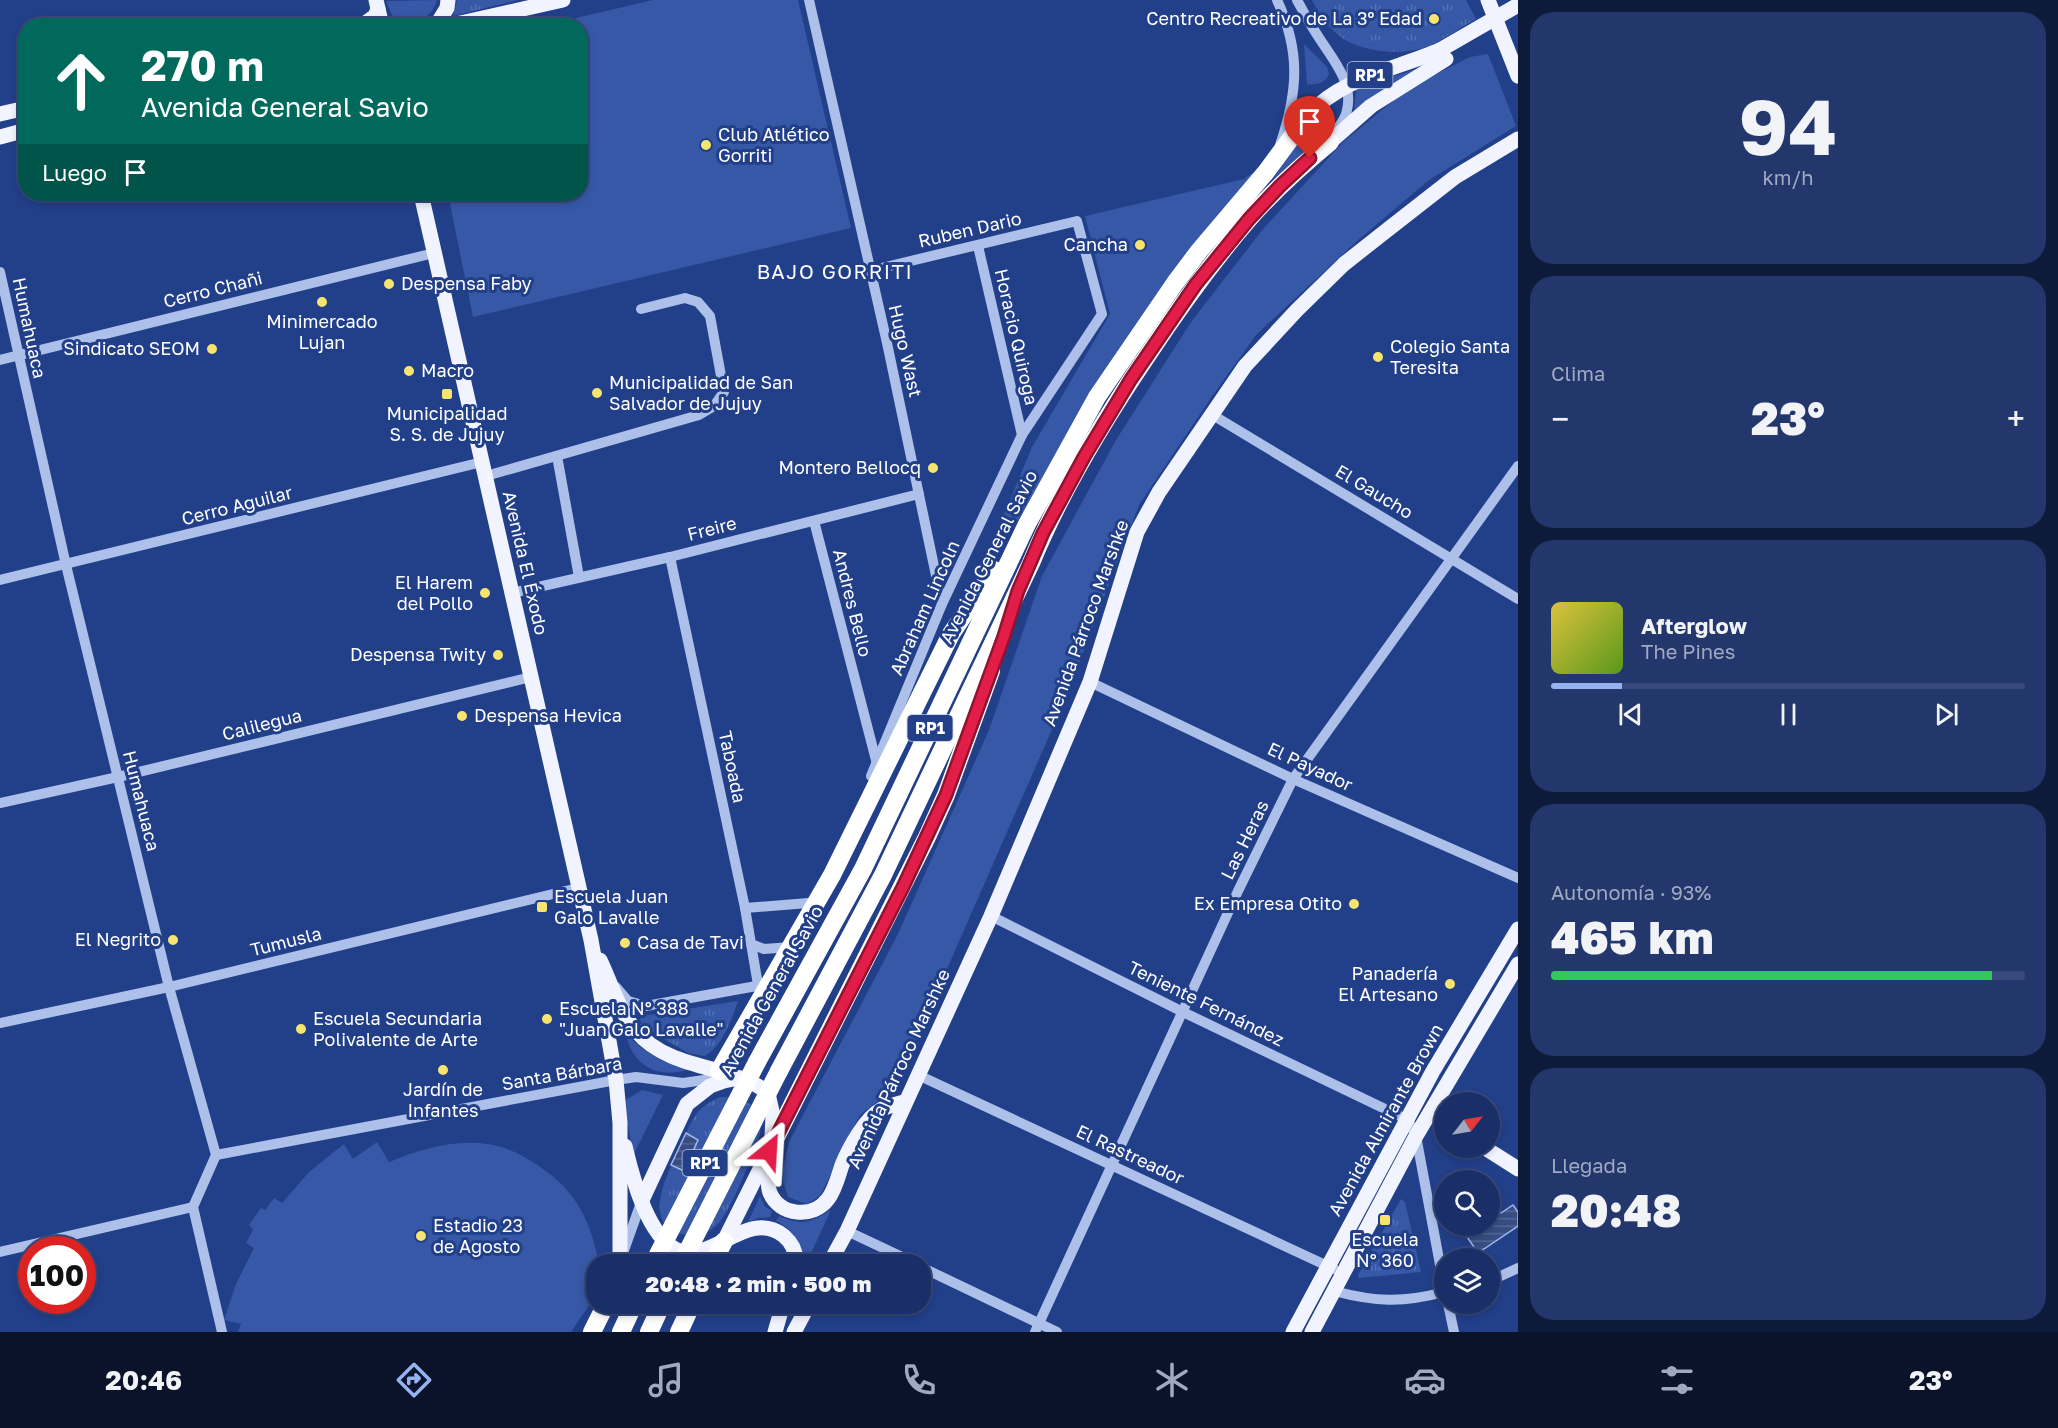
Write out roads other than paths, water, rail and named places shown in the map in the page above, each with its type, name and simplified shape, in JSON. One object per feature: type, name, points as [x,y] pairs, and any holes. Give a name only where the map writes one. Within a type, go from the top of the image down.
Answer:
[{"type":"highway","name":"Avenida General Savio","points":[[658,1254],[756,1062],[863,868],[1027,524],[1097,397],[1175,283],[1266,172],[1308,115]]},
{"type":"highway","name":"Avenida General Savio","points":[[686,1254],[916,807],[1043,533],[1090,447],[1119,398],[1196,284],[1249,219],[1280,186],[1330,141]]},
{"type":"highway","points":[[713,1080],[763,985],[803,927],[859,822],[951,634],[1027,524]]},
{"type":"highway","points":[[769,1151],[903,887],[946,795],[1018,591]]},
{"type":"highway","points":[[717,1254],[724,1241]]},
{"type":"highway","points":[[592,1332],[601,1314]]},
{"type":"highway","points":[[621,1332],[629,1314]]},
{"type":"highway","points":[[649,1332],[657,1314]]},
{"type":"highway","points":[[679,1332],[687,1314]]},
{"type":"main road","points":[[441,18],[447,8],[448,0]]},
{"type":"main road","points":[[483,18],[563,0]]},
{"type":"main road","points":[[1488,0],[1518,76]]},
{"type":"main road","name":"Avenida General Savio","points":[[1330,141],[1378,101],[1518,5]]},
{"type":"main road","name":"Avenida General Savio","points":[[1308,115],[1321,102],[1366,76],[1443,55],[1518,16]]},
{"type":"main road","points":[[0,114],[18,110]]},
{"type":"main road","points":[[0,136],[18,132]]},
{"type":"main road","name":"Avenida Párroco Marshke","points":[[834,1254],[991,916],[1089,682],[1137,532],[1166,482],[1245,366],[1344,264],[1455,177],[1518,139]]},
{"type":"main road","name":"Avenida El Éxodo","points":[[423,201],[591,940],[616,1080],[620,1123],[620,1254]]},
{"type":"main road","name":"Avenida Almirante Brown","points":[[1293,1332],[1433,1071],[1518,929]]},
{"type":"main road","name":"Avenida El Éxodo","points":[[591,940],[623,1009],[636,1031],[657,1048],[713,1080],[739,1078],[755,1083],[770,1098],[773,1126],[769,1151]]},
{"type":"main road","name":"Avenida Almirante Brown","points":[[1451,1092],[1518,964]]},
{"type":"main road","points":[[642,1200],[687,1104],[713,1080],[724,1081],[739,1078]]},
{"type":"main road","points":[[1420,1098],[1434,1113]]},
{"type":"main road","points":[[769,1151],[768,1186],[775,1201],[781,1207],[793,1212],[813,1211],[828,1199],[856,1138],[874,1116],[880,1110],[904,1102]]},
{"type":"main road","name":"Avenida Almirante Brown","points":[[1312,1332],[1416,1136],[1434,1120]]},
{"type":"main road","name":"Avenida El Éxodo","points":[[620,1123],[626,1153],[652,1227],[673,1248],[691,1252],[748,1230],[769,1227],[778,1231],[792,1244],[796,1254]]},
{"type":"main road","points":[[724,1241],[769,1151]]},
{"type":"main road","points":[[1500,1158],[1518,1169]]},
{"type":"main road","points":[[1318,1284],[1334,1291]]},
{"type":"main road","points":[[776,1332],[780,1314]]},
{"type":"main road","points":[[794,1332],[804,1314]]},
{"type":"street","name":"Hugo Wast","points":[[809,0],[942,604]]},
{"type":"street","name":"RP1","points":[[1275,158],[1288,120],[1294,77],[1294,49],[1276,0]]},
{"type":"street","points":[[1297,0],[1314,31],[1336,63],[1346,86],[1347,111],[1330,141]]},
{"type":"street","name":"Ruben Dario","points":[[869,271],[1077,221],[1102,314]]},
{"type":"street","name":"Horacio Quiroga","points":[[978,246],[1022,435]]},
{"type":"street","name":"Cerro Chañi","points":[[0,360],[434,253]]},
{"type":"street","name":"Humahuaca","points":[[0,272],[66,565],[170,987],[216,1155]]},
{"type":"street","name":"Cerro Aguilar","points":[[0,580],[484,469],[557,456],[699,415],[714,406],[724,392],[710,316],[698,302],[685,298],[641,309]]},
{"type":"street","name":"Abraham Lincoln","points":[[803,927],[808,903],[877,764],[942,604],[1022,435],[1102,314]]},
{"type":"street","name":"El Gaucho","points":[[1212,414],[1518,599]]},
{"type":"street","points":[[557,456],[579,577]]},
{"type":"street","name":"Las Heras","points":[[1037,1328],[1293,779],[1518,466]]},
{"type":"street","name":"Freire","points":[[512,592],[670,556],[919,494]]},
{"type":"street","name":"Andres Bello","points":[[814,521],[877,764]]},
{"type":"street","name":"Taboada","points":[[670,556],[751,944],[763,985]]},
{"type":"street","name":"Calilegua","points":[[0,803],[118,777],[531,677]]},
{"type":"street","name":"El Payador","points":[[1089,682],[1293,779],[1518,878]]},
{"type":"street","name":"Tumusla","points":[[0,1023],[170,987],[578,888]]},
{"type":"street","points":[[745,908],[808,903]]},
{"type":"street","name":"Teniente Fernández","points":[[991,916],[1183,1012],[1408,1120]]},
{"type":"street","points":[[751,944],[764,949],[791,947]]},
{"type":"street","points":[[605,971],[628,1001],[646,1006],[763,985]]},
{"type":"street","name":"El Rastreador","points":[[918,1075],[1343,1274]]},
{"type":"street","name":"Santa Bárbara","points":[[216,1155],[616,1080],[636,1077],[683,1083],[713,1080]]},
{"type":"street","points":[[1408,1120],[1416,1136],[1437,1248]]},
{"type":"street","points":[[216,1155],[193,1207],[222,1332]]},
{"type":"street","points":[[623,1254],[642,1200]]},
{"type":"street","points":[[0,1252],[193,1207]]},
{"type":"street","points":[[847,1231],[896,1254]]},
{"type":"street","points":[[1500,1276],[1518,1268]]},
{"type":"street","points":[[931,1271],[1037,1328],[1058,1332]]},
{"type":"street","points":[[1334,1291],[1361,1298],[1400,1301],[1434,1294]]},
{"type":"street","points":[[1450,1314],[1454,1332]]},
{"type":"place","name":"Centro Recreativo de La 3º Edad","points":[[1434,19]]},
{"type":"place","name":"Club Atlético Gorriti","points":[[706,145]]},
{"type":"place","name":"Cancha","points":[[1140,245]]},
{"type":"place","name":"Despensa Faby","points":[[389,284]]},
{"type":"place","name":"Minimercado Lujan","points":[[322,302]]},
{"type":"place","name":"Sindicato SEOM","points":[[212,349]]},
{"type":"place","name":"Colegio Santa Teresita","points":[[1378,357]]},
{"type":"place","name":"Macro","points":[[409,371]]},
{"type":"place","name":"Municipalidad de San Salvador de Jujuy","points":[[597,393]]},
{"type":"place","name":"Municipalidad S. S. de Jujuy","points":[[447,394]]},
{"type":"place","name":"Montero Bellocq","points":[[933,468]]},
{"type":"place","name":"El Harem del Pollo","points":[[485,593]]},
{"type":"place","name":"Despensa Twity","points":[[498,655]]},
{"type":"place","name":"Despensa Hevica","points":[[462,716]]},
{"type":"place","name":"Ex Empresa Otito","points":[[1354,904]]},
{"type":"place","name":"Escuela Juan Galo Lavalle","points":[[542,907]]},
{"type":"place","name":"El Negrito","points":[[173,940]]},
{"type":"place","name":"Casa de Tavi","points":[[625,943]]},
{"type":"place","name":"Panadería El Artesano","points":[[1450,984]]},
{"type":"place","name":"Escuela N° 388 \"Juan Galo Lavalle\"","points":[[547,1019]]},
{"type":"place","name":"Escuela Secundaria Polivalente de Arte","points":[[301,1029]]},
{"type":"place","name":"Jardín de Infantes","points":[[443,1070]]},
{"type":"place","name":"Escuela N° 360","points":[[1385,1220]]},
{"type":"place","name":"Estadio 23 de Agosto","points":[[421,1236]]},
{"type":"district","name":"BAJO GORRITI","points":[[835,272]]}]
